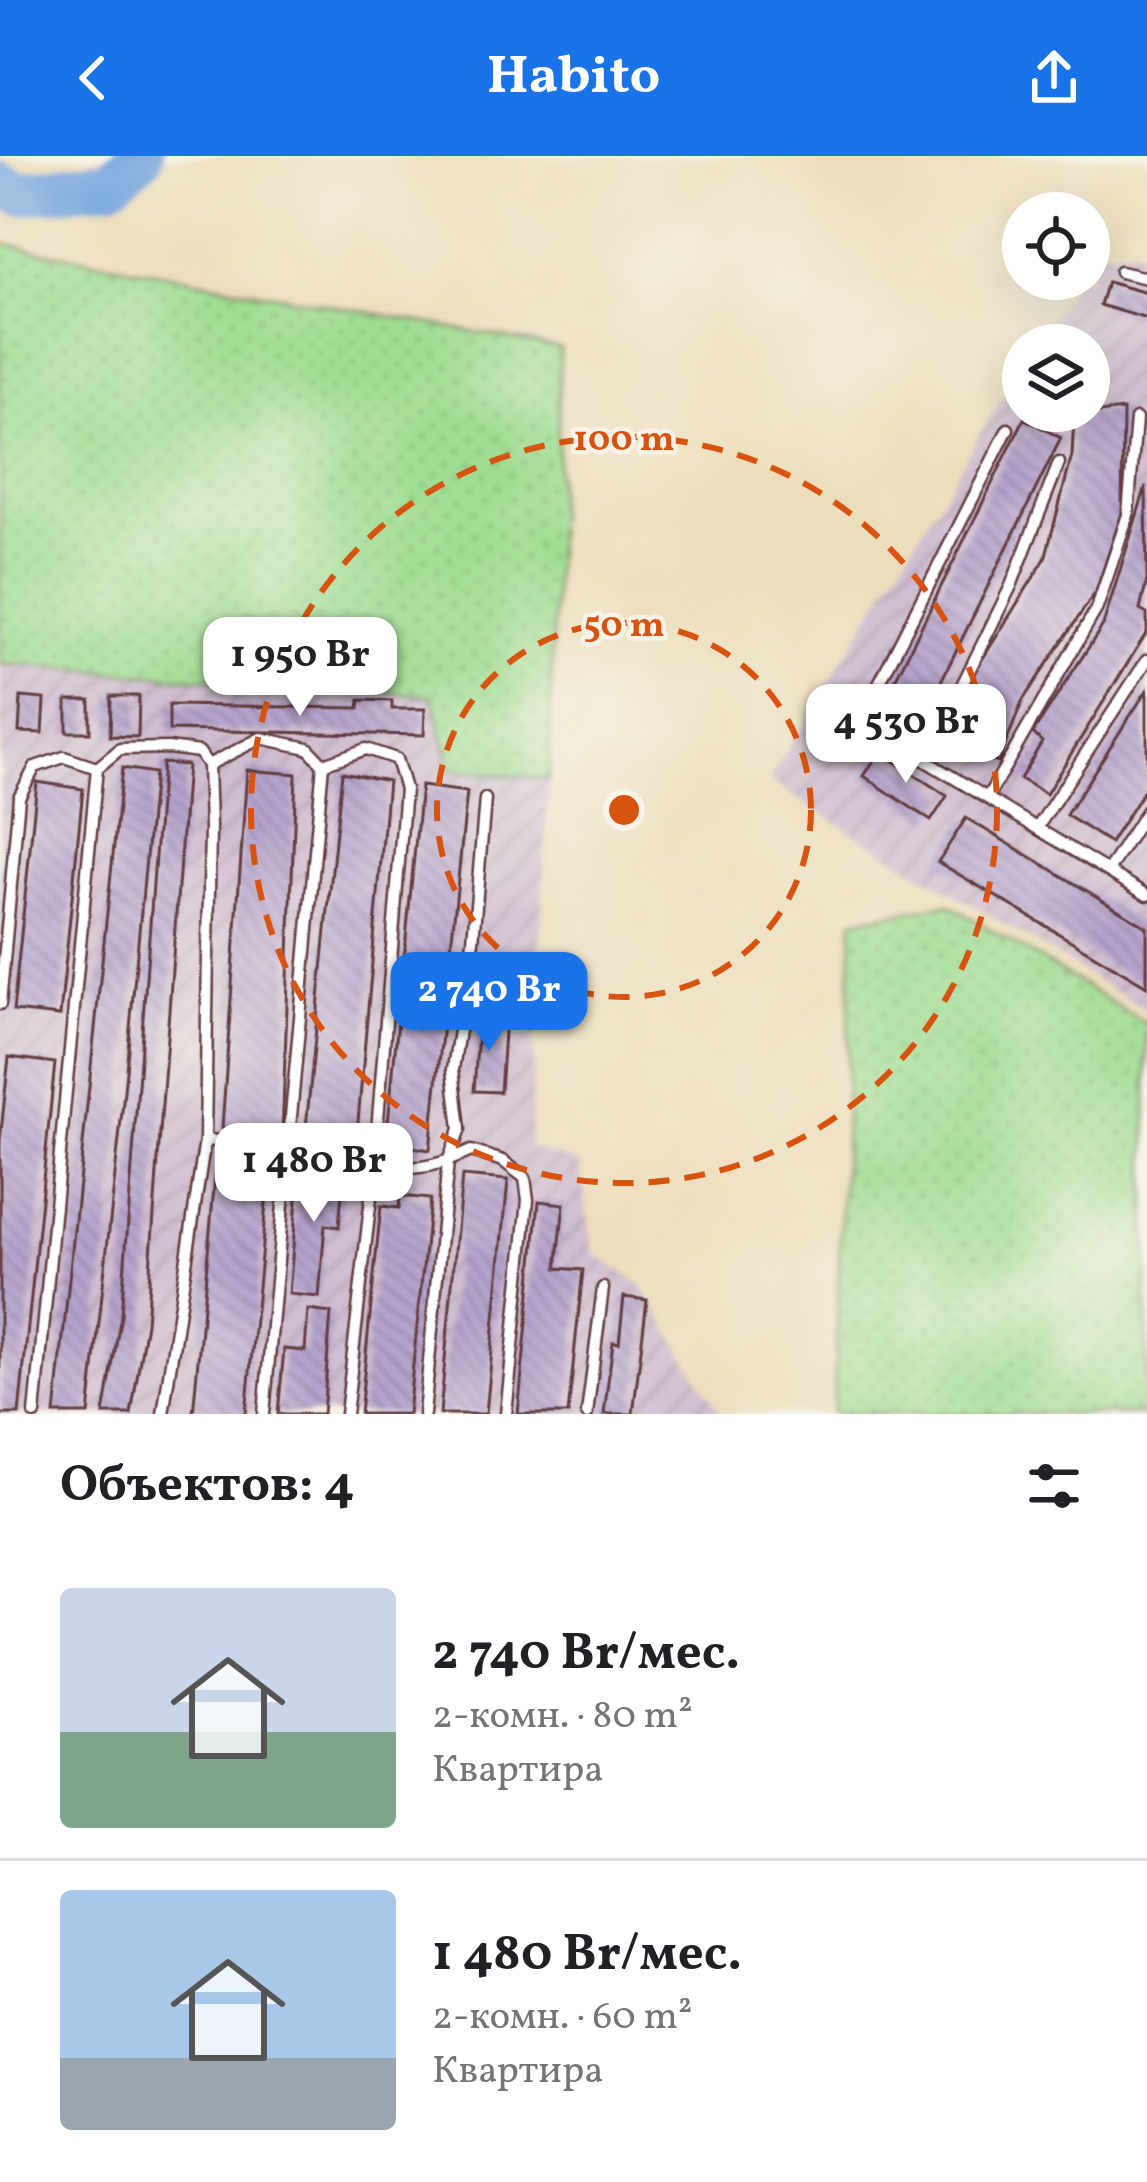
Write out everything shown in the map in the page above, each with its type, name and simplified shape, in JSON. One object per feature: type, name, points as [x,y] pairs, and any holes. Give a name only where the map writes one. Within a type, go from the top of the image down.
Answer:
[{"type":"lane","points":[[1120,272],[1147,278]]},
{"type":"lane","points":[[987,798],[1097,608],[1128,515],[1136,419]]},
{"type":"lane","points":[[1006,432],[860,721],[1147,895]]},
{"type":"lane","points":[[925,760],[1011,586],[1059,463]]},
{"type":"lane","points":[[1037,828],[1147,660]]},
{"type":"lane","points":[[208,765],[260,738],[308,748],[323,764],[264,1414]]},
{"type":"lane","points":[[35,1414],[97,768],[120,749],[144,748],[199,752],[208,765],[206,1140],[163,1414]]},
{"type":"lane","points":[[323,764],[366,749],[396,759],[405,789],[346,1414]]},
{"type":"lane","points":[[0,1004],[19,797],[35,767],[64,758],[97,768]]},
{"type":"lane","points":[[424,1414],[448,1162],[460,1129],[454,1070],[473,940],[485,799]]},
{"type":"lane","points":[[1108,872],[1147,810]]},
{"type":"lane","points":[[206,1140],[334,1151],[401,1170],[448,1162],[471,1151],[503,1161],[525,1178],[528,1201],[506,1414]]},
{"type":"lane","points":[[587,1414],[603,1288]]},
{"type":"shaded area","points":[[1110,250],[1147,252],[1147,1011],[769,781],[1002,398],[1002,432],[1110,432],[1110,324],[1048,324],[1062,300],[1110,300]]},
{"type":"shaded area","points":[[0,664],[434,696],[451,769],[549,779],[529,1148],[579,1163],[594,1253],[642,1285],[721,1414],[0,1414]]},
{"type":"green space","points":[[0,243],[560,348],[549,779],[451,770],[433,696],[0,664]]},
{"type":"green space","points":[[948,904],[1147,1024],[1147,1414],[833,1414],[853,920]]},
{"type":"building","points":[[1110,283],[1147,293],[1147,319],[1100,305],[1102,300],[1110,300]]},
{"type":"building","points":[[1123,410],[1122,513],[1096,591],[1023,700],[998,763],[945,742],[970,679],[1045,559],[1072,456],[1073,432],[1110,432],[1110,412]]},
{"type":"building","points":[[1018,432],[1049,432],[1061,438],[915,734],[877,716]]},
{"type":"building","points":[[1146,486],[1147,580],[1140,610],[1147,614],[1147,632],[1046,794],[1020,779],[1042,742],[1033,733],[1103,625]]},
{"type":"building","points":[[1147,690],[1147,785],[1110,843],[1066,815]]},
{"type":"building","points":[[111,696],[139,696],[138,737],[110,736]]},
{"type":"building","points":[[21,697],[45,699],[43,733],[19,732]]},
{"type":"building","points":[[67,700],[90,700],[90,732],[67,732]]},
{"type":"building","points":[[360,700],[392,701],[392,709],[425,709],[424,735],[169,730],[169,705],[359,708]]},
{"type":"building","points":[[880,752],[947,796],[931,821],[864,776]]},
{"type":"building","points":[[162,763],[187,765],[146,1323],[131,1414],[104,1414],[121,1315]]},
{"type":"building","points":[[122,768],[154,773],[123,1102],[89,1414],[55,1414]]},
{"type":"building","points":[[247,770],[296,774],[282,1135],[222,1128]]},
{"type":"building","points":[[342,772],[388,781],[356,1144],[305,1137]]},
{"type":"building","points":[[37,782],[83,789],[60,1016],[13,1011]]},
{"type":"building","points":[[421,786],[467,792],[430,1150],[386,1143]]},
{"type":"building","points":[[966,818],[1147,927],[1147,986],[938,862]]},
{"type":"building","points":[[479,1016],[505,1017],[500,1092],[474,1091]]},
{"type":"building","points":[[9,1057],[55,1063],[19,1414],[0,1414],[0,1141]]},
{"type":"building","points":[[217,1155],[270,1161],[246,1414],[193,1414]]},
{"type":"building","points":[[300,1164],[344,1168],[339,1227],[325,1225],[319,1297],[289,1294]]},
{"type":"building","points":[[462,1176],[508,1180],[486,1414],[440,1414]]},
{"type":"building","points":[[400,1196],[430,1199],[408,1414],[360,1414],[381,1206],[399,1208]]},
{"type":"building","points":[[539,1201],[564,1204],[557,1268],[583,1270],[568,1414],[518,1414]]},
{"type":"building","points":[[624,1297],[647,1300],[633,1414],[604,1414],[613,1342],[619,1343]]},
{"type":"building","points":[[308,1310],[331,1313],[323,1414],[278,1414],[284,1349],[305,1351]]},
{"type":"waterway","points":[[0,184],[21,193],[111,181],[141,156]]}]
